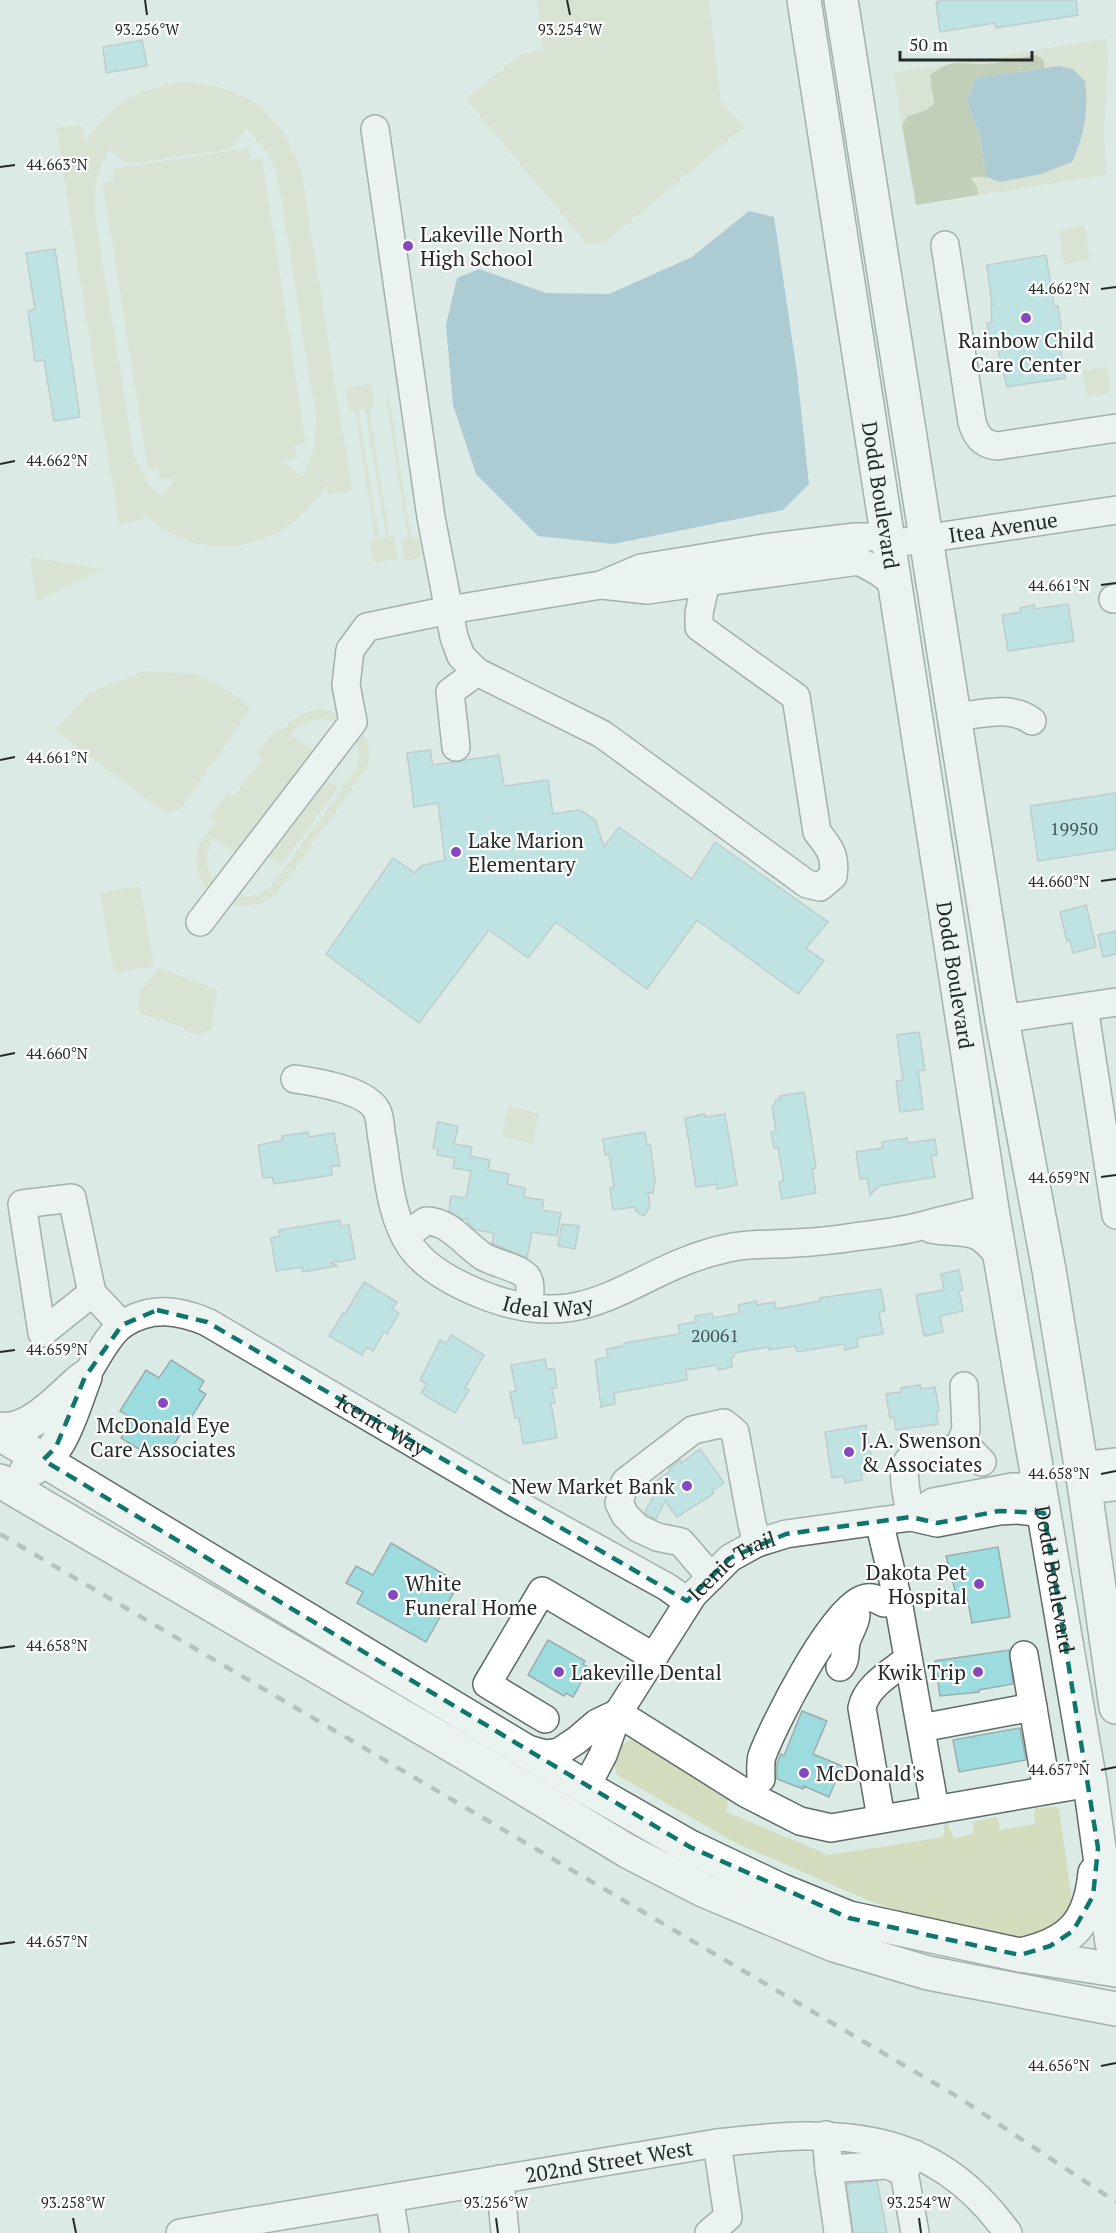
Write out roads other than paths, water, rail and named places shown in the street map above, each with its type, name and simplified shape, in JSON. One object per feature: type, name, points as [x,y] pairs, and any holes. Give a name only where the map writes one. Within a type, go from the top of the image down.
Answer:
[{"type":"main road","name":"Dodd Boulevard","points":[[804,0],[992,1209],[1089,1783],[1112,1943],[1116,1948]]},
{"type":"main road","name":"Dodd Boulevard","points":[[841,0],[1002,1019],[1049,1270],[1094,1480],[1106,1634],[1116,1707]]},
{"type":"main road","points":[[992,1209],[1009,1212],[1021,1220],[1049,1270]]},
{"type":"main road","points":[[1011,1321],[1033,1364],[1061,1463],[1071,1481],[1094,1480]]},
{"type":"main road","points":[[0,1429],[12,1431],[28,1424],[85,1377]]},
{"type":"main road","points":[[0,1465],[17,1474],[36,1468],[56,1447],[85,1377]]},
{"type":"main road","points":[[0,1434],[520,1748],[690,1847],[780,1890],[849,1918],[1020,1955],[1116,1970]]},
{"type":"main road","points":[[0,1481],[492,1769],[629,1852],[703,1890],[834,1945],[928,1973],[1116,2009]]},
{"type":"main road","points":[[1042,1500],[1049,1494],[1059,1509],[1078,1577],[1106,1634]]},
{"type":"main road","points":[[492,1769],[529,1782],[550,1795],[563,1798],[576,1796],[586,1787]]},
{"type":"main road","points":[[1020,1955],[1050,1946],[1079,1926],[1093,1896],[1098,1848]]},
{"type":"street","points":[[375,129],[429,498],[454,638],[461,656],[477,672],[602,735],[807,884],[820,887],[833,876],[835,862],[829,846],[817,832],[796,697],[699,627],[699,614],[706,582]]},
{"type":"street","points":[[945,245],[972,422],[978,436],[990,445],[1006,445],[1116,428]]},
{"type":"street","name":"Itea Avenue","points":[[890,544],[1116,510]]},
{"type":"street","points":[[200,922],[352,722],[346,685],[350,650],[367,627],[449,610],[601,585],[641,567],[855,537],[878,537],[890,544]]},
{"type":"street","points":[[601,585],[647,590],[860,561],[896,585]]},
{"type":"street","points":[[456,747],[450,692],[477,672]]},
{"type":"street","points":[[953,717],[1006,711],[1024,715],[1032,721]]},
{"type":"street","points":[[1002,1019],[1116,1002]]},
{"type":"street","points":[[1084,1007],[1116,1215]]},
{"type":"street","name":"Ideal Way","points":[[295,1079],[335,1085],[362,1098],[377,1110],[393,1202],[405,1236],[427,1264],[449,1279],[493,1299],[527,1307],[560,1309],[592,1303],[617,1294],[697,1256],[729,1248],[839,1239],[921,1226],[941,1219],[992,1209]]},
{"type":"street","points":[[92,1293],[42,1333],[22,1204],[72,1198],[92,1293],[122,1325]]},
{"type":"street","points":[[405,1236],[426,1221],[444,1224],[483,1256],[495,1263],[524,1273],[529,1279],[530,1290],[527,1307]]},
{"type":"street","name":"Ideal Way","points":[[921,1226],[942,1232],[959,1232],[980,1237],[1000,1256]]},
{"type":"street","name":"Icenic Way","points":[[85,1377],[108,1341],[122,1325],[158,1310],[190,1315],[207,1322],[517,1504],[667,1587],[688,1602]]},
{"type":"street","points":[[911,1517],[903,1473],[906,1463],[910,1459],[959,1447],[966,1430],[964,1386]]},
{"type":"street","points":[[711,1578],[681,1542],[638,1528],[625,1515],[619,1503],[625,1482],[693,1430],[724,1423],[735,1432],[752,1524],[758,1543]]},
{"type":"street","points":[[962,1442],[982,1462]]},
{"type":"street","points":[[1094,1480],[1116,1462]]},
{"type":"street","name":"Icenic Trail","points":[[586,1787],[603,1755],[618,1713],[688,1602],[730,1558],[758,1543],[786,1534],[911,1517],[933,1502],[1012,1487],[1042,1500]]},
{"type":"street","points":[[879,1521],[891,1602],[908,1659],[935,1809]]},
{"type":"street","points":[[544,1719],[487,1684],[542,1591],[654,1657]]},
{"type":"street","points":[[757,1788],[761,1759],[788,1698],[831,1631],[856,1602],[873,1597],[891,1602]]},
{"type":"street","points":[[757,1788],[799,1698],[832,1662],[856,1615],[867,1608],[891,1602]]},
{"type":"street","points":[[1024,1655],[1047,1790]]},
{"type":"street","points":[[881,1818],[862,1708],[863,1701],[879,1682],[908,1659]]},
{"type":"street","points":[[921,1728],[1033,1707]]},
{"type":"street","points":[[618,1713],[757,1788],[800,1821],[831,1828],[1089,1783]]},
{"type":"street","name":"Icenic Trail","points":[[520,1748],[545,1754],[559,1752],[597,1723],[618,1713]]},
{"type":"street","points":[[826,2135],[837,2224]]},
{"type":"street","name":"202nd Street West","points":[[180,2233],[717,2143],[776,2136],[826,2135],[885,2144],[910,2163],[940,2167],[966,2186],[992,2210],[1008,2233]]},
{"type":"street","points":[[709,2233],[728,2217],[717,2143]]},
{"type":"street","points":[[829,2169],[910,2163],[915,2233]]},
{"type":"street","points":[[500,2180],[505,2233]]},
{"type":"street","points":[[389,2198],[395,2233]]},
{"type":"water","points":[[1058,66],[1073,69],[1085,81],[1085,123],[1072,162],[1041,174],[1000,182],[986,177],[980,136],[968,105],[968,96],[976,78]]},
{"type":"water","points":[[749,211],[774,217],[797,372],[809,484],[783,510],[613,544],[538,536],[476,474],[453,405],[446,325],[457,278],[479,269],[546,293],[609,294],[692,257]]},
{"type":"railway","points":[[0,1534],[958,2097],[1116,2202]]},
{"type":"place","name":"Lakeville North High School","points":[[408,246]]},
{"type":"place","name":"Rainbow Child Care Center","points":[[1026,318]]},
{"type":"place","name":"Lake Marion Elementary","points":[[456,852]]},
{"type":"place","name":"McDonald Eye Care Associates","points":[[163,1403]]},
{"type":"place","name":"J.A. Swenson & Associates","points":[[849,1452]]},
{"type":"place","name":"New Market Bank","points":[[687,1486]]},
{"type":"place","name":"Dakota Pet Hospital","points":[[979,1584]]},
{"type":"place","name":"White Funeral Home","points":[[393,1595]]},
{"type":"place","name":"Lakeville Dental","points":[[559,1672]]},
{"type":"place","name":"Kwik Trip","points":[[978,1672]]},
{"type":"place","name":"McDonald's","points":[[804,1773]]}]
